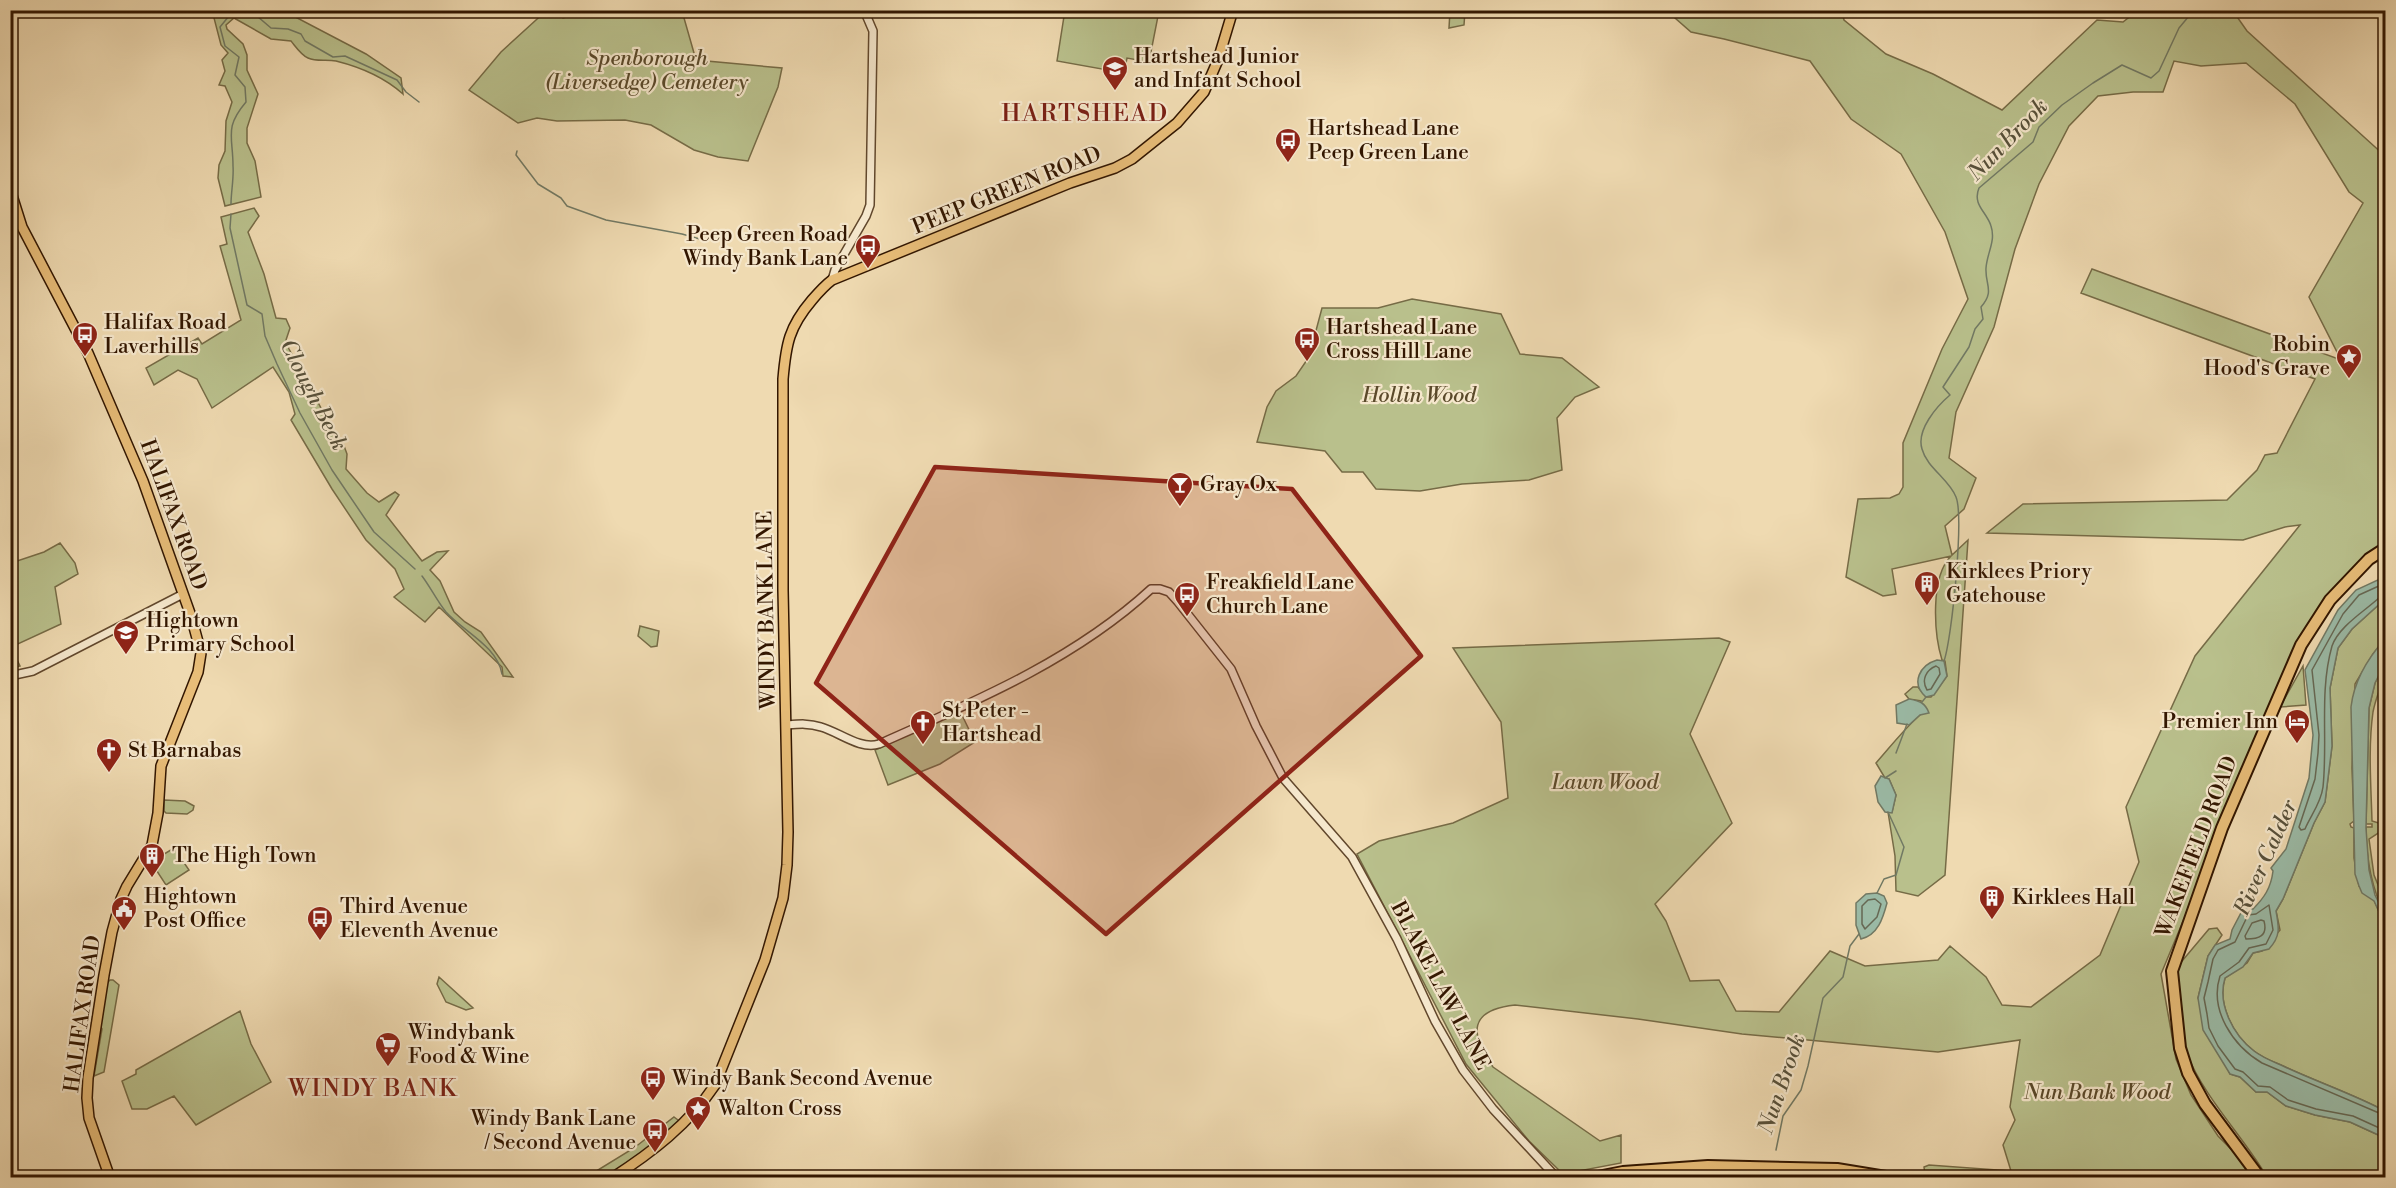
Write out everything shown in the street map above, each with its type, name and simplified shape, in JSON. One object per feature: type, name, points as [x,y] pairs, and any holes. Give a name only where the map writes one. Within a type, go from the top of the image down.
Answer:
[{"type":"highway","name":"WAKEFIELD ROAD","points":[[2260,1178],[2205,1104],[2191,1078],[2180,1048],[2172,971],[2222,828],[2301,645],[2330,600],[2369,559],[2385,548]]},
{"type":"highway","points":[[1592,1178],[1623,1172],[1684,1166],[1838,1169],[1892,1178]]},
{"type":"highway","points":[[1758,1168],[1846,1178]]},
{"type":"main road","name":"PEEP GREEN ROAD","points":[[832,280],[1070,183],[1115,168],[1132,159],[1177,123],[1206,88],[1218,60],[1233,10]]},
{"type":"main road","name":"HALIFAX ROAD","points":[[10,189],[22,227],[88,353],[147,491],[201,653],[198,672],[161,766],[158,813],[152,845],[127,886],[116,914],[88,1078],[89,1119],[110,1178]]},
{"type":"main road","name":"WINDY BANK LANE","points":[[612,1178],[639,1161],[661,1143],[706,1099],[721,1071],[762,969],[783,898],[787,865],[787,724],[783,590],[783,379],[786,346],[796,320],[825,285],[832,280]]},
{"type":"street","name":"WINDY BANK LANE","points":[[832,280],[870,205],[873,32],[864,10]]},
{"type":"street","name":"BLAKE LAW LANE","points":[[787,724],[806,723],[831,730],[871,747],[1007,683],[1083,644],[1130,609],[1151,589],[1169,592],[1231,669],[1256,726],[1283,778],[1352,857],[1397,939],[1436,1021],[1463,1070],[1493,1109],[1557,1178]]},
{"type":"street","points":[[10,676],[33,670],[183,594]]},
{"type":"highlighted area","points":[[935,467],[1292,489],[1421,656],[1106,934],[816,683]]},
{"type":"green space","name":"Spenborough (Liversedge) Cemetery","points":[[547,10],[554,11],[563,18],[589,11],[682,11],[696,60],[782,68],[778,87],[748,161],[718,157],[694,150],[651,125],[625,120],[557,121],[537,118],[518,123],[469,90],[501,52]]},
{"type":"green space","points":[[1065,10],[1159,11],[1149,62],[1127,58],[1124,73],[1057,61]]},
{"type":"green space","points":[[219,11],[284,11],[366,54],[401,78],[403,94],[380,78],[363,70],[336,61],[308,58],[291,41],[271,39],[234,18],[226,25],[227,29],[243,44],[247,55],[247,70],[258,94],[247,128],[247,143],[255,161],[261,197],[225,206],[218,178],[219,165],[225,151],[226,121],[232,102],[225,86],[219,85],[225,71],[222,60],[228,53],[221,45],[214,18]]},
{"type":"green space","points":[[1450,11],[1465,11],[1464,25],[1449,28]]},
{"type":"green space","points":[[1667,11],[1842,11],[1844,20],[1886,54],[1933,74],[2002,110],[2097,20],[2123,22],[2137,11],[2233,11],[2247,31],[2385,156],[2385,542],[2363,559],[2296,650],[2161,974],[2176,1059],[2191,1095],[2218,1136],[2256,1177],[1934,1178],[1925,1174],[1924,1167],[1929,1165],[2011,1171],[2003,1145],[2015,1120],[2010,1107],[2020,1040],[1938,1052],[1742,1034],[1515,1005],[1489,1012],[1481,1018],[1477,1034],[1485,1055],[1493,1067],[1600,1141],[1621,1135],[1621,1163],[1563,1174],[1529,1141],[1466,1064],[1357,854],[1379,841],[1453,823],[1508,798],[1501,722],[1453,648],[1719,638],[1730,642],[1690,734],[1732,823],[1655,904],[1666,921],[1690,981],[1719,980],[1736,1011],[1779,1012],[1830,951],[1865,966],[1938,960],[1950,946],[1986,977],[2002,1005],[2031,1007],[2100,955],[2139,862],[2126,807],[2195,656],[2300,525],[2285,527],[2243,540],[1987,533],[2023,504],[2227,500],[2257,470],[2265,455],[2277,453],[2315,379],[2081,293],[2092,269],[2341,360],[2309,297],[2363,203],[2349,192],[2295,104],[2246,63],[2201,66],[2174,61],[2163,92],[2133,92],[2098,96],[2069,126],[2039,184],[2015,249],[1994,327],[1956,412],[1949,458],[1976,478],[1964,509],[1945,526],[1952,555],[1968,540],[1945,875],[1918,896],[1896,891],[1895,856],[1888,812],[1892,812],[1896,795],[1889,779],[1885,778],[1876,763],[1920,715],[1921,701],[1909,699],[1905,694],[1913,687],[1918,687],[1926,697],[1931,697],[1947,676],[1945,661],[1942,660],[1939,649],[1936,606],[1940,577],[1944,565],[1951,556],[1892,569],[1896,594],[1883,596],[1846,577],[1858,499],[1890,498],[1899,494],[1903,487],[1903,443],[1942,349],[1968,299],[1945,232],[1901,154],[1851,119],[1810,61],[1691,32]]},
{"type":"green space","points":[[254,208],[259,216],[248,232],[264,274],[276,318],[286,319],[290,328],[286,340],[289,349],[333,430],[343,443],[347,454],[346,469],[367,493],[379,502],[395,492],[399,495],[386,515],[422,561],[437,552],[448,551],[430,570],[440,581],[454,612],[481,632],[513,677],[503,676],[502,667],[439,607],[425,622],[394,597],[404,589],[395,569],[366,540],[332,489],[291,420],[295,414],[289,392],[273,367],[212,408],[197,379],[178,370],[154,385],[146,368],[198,338],[202,344],[241,320],[220,246],[227,244],[221,217]]},
{"type":"green space","name":"Hollin Wood","points":[[1412,299],[1501,314],[1520,354],[1562,358],[1599,387],[1575,397],[1557,418],[1562,470],[1529,480],[1462,484],[1420,491],[1376,489],[1363,472],[1342,472],[1325,451],[1257,442],[1267,407],[1276,391],[1296,376],[1309,357],[1322,308],[1378,308]]},
{"type":"green space","points":[[60,543],[75,563],[78,574],[55,587],[61,624],[11,647],[11,563],[44,552]]},
{"type":"green space","points":[[2385,599],[2385,639],[2355,684],[2352,768],[2354,821],[2350,824],[2354,828],[2354,858],[2359,886],[2374,900],[2385,925],[2385,1111],[2254,1051],[2233,1028],[2225,1008],[2223,988],[2225,978],[2247,963],[2253,953],[2262,951],[2280,930],[2276,911],[2325,802],[2332,746],[2330,688],[2338,648],[2352,629]]},
{"type":"green space","points":[[640,626],[659,631],[657,646],[651,647],[638,636]]},
{"type":"green space","points":[[11,647],[20,666],[11,668]]},
{"type":"green space","points":[[2385,663],[2384,675],[2373,712],[2370,753],[2372,821],[2385,825],[2383,830],[2369,839],[2374,875],[2385,902],[2385,915],[2376,894],[2368,862],[2366,827],[2372,827],[2372,824],[2366,824],[2369,708],[2375,683]]},
{"type":"green space","points":[[2303,666],[2306,705],[2280,707]]},
{"type":"green space","points":[[960,711],[975,742],[940,764],[888,785],[875,750]]},
{"type":"green space","points":[[164,800],[185,801],[194,806],[193,810],[187,814],[166,813]]},
{"type":"green space","points":[[174,848],[189,870],[166,885],[151,862]]},
{"type":"green space","points":[[2217,928],[2222,935],[2208,956],[2198,998],[2230,1074],[2240,1077],[2256,1092],[2267,1092],[2286,1106],[2350,1122],[2385,1138],[2385,1177],[2267,1177],[2214,1102],[2195,1071],[2184,1044],[2180,1022],[2177,967],[2209,929]]},
{"type":"green space","points":[[439,977],[473,1008],[466,1010],[446,1002],[437,984]]},
{"type":"green space","points":[[110,980],[119,985],[104,1072],[94,1076],[107,983]]},
{"type":"green space","points":[[240,1011],[251,1044],[271,1082],[196,1125],[174,1096],[147,1109],[132,1109],[122,1081],[136,1074],[136,1070]]},
{"type":"green space","points":[[674,1117],[682,1123],[612,1177],[585,1178],[634,1148]]},
{"type":"water","points":[[2385,569],[2385,599],[2352,629],[2338,648],[2330,688],[2332,746],[2325,802],[2276,911],[2277,935],[2269,949],[2253,953],[2243,967],[2225,978],[2223,998],[2233,1028],[2257,1053],[2268,1060],[2385,1111],[2385,1138],[2350,1122],[2286,1106],[2267,1092],[2256,1092],[2240,1077],[2230,1074],[2203,1030],[2198,998],[2208,956],[2215,945],[2230,939],[2244,907],[2253,909],[2264,897],[2272,877],[2271,868],[2286,849],[2309,778],[2313,735],[2305,670],[2338,610],[2356,590],[2378,580]]},
{"type":"water","points":[[2385,639],[2385,663],[2375,683],[2369,708],[2366,828],[2369,870],[2375,895],[2385,915],[2385,925],[2374,901],[2362,893],[2355,874],[2351,707],[2362,671]]},
{"type":"water","points":[[1937,660],[1944,661],[1947,676],[1934,695],[1926,697],[1919,686],[1919,675],[1926,666]]},
{"type":"water","points":[[1909,699],[1926,706],[1929,713],[1920,715],[1909,725],[1897,723],[1896,705]]},
{"type":"water","points":[[1881,776],[1889,779],[1896,795],[1892,813],[1885,812],[1878,802],[1875,786]]},
{"type":"water","points":[[1877,893],[1884,896],[1887,903],[1884,914],[1876,930],[1861,939],[1856,925],[1856,903],[1866,894]]},
{"type":"waterway","name":"Clough Beck","points":[[231,204],[233,171],[231,132],[235,119],[246,102],[245,87],[235,75],[239,57],[225,46],[220,27],[229,16],[241,10]]},
{"type":"waterway","points":[[250,10],[271,28],[288,29],[301,34],[305,41],[333,57],[345,56],[397,80],[406,92],[419,102]]},
{"type":"waterway","name":"Nun Brook","points":[[1944,661],[1956,578],[1958,509],[1953,491],[1928,462],[1921,442],[1929,419],[1950,395],[1943,387],[1969,347],[1975,329],[1983,319],[1981,307],[1988,297],[1986,268],[1992,231],[1977,199],[1979,188],[2033,142],[2039,127],[2062,105],[2093,83],[2122,65],[2151,78],[2159,71],[2179,28],[2194,10]]},
{"type":"waterway","points":[[517,151],[516,155],[538,184],[561,198],[567,206],[606,220],[707,241]]},
{"type":"waterway","name":"Clough Beck","points":[[231,214],[230,228],[247,305],[262,314],[265,336],[300,413],[332,470],[374,532],[415,569]]},
{"type":"waterway","name":"Clough Beck","points":[[422,576],[446,612],[494,655],[502,674]]},
{"type":"waterway","name":"Nun Brook","points":[[1922,702],[1926,697]]},
{"type":"waterway","name":"Nun Brook","points":[[1896,753],[1907,724]]},
{"type":"waterway","name":"Nun Brook","points":[[1885,778],[1896,771]]},
{"type":"waterway","name":"Nun Brook","points":[[1877,893],[1884,879],[1896,875],[1904,847],[1888,812]]},
{"type":"waterway","name":"Nun Brook","points":[[1776,1150],[1783,1116],[1801,1090],[1823,998],[1843,977],[1850,946],[1859,934]]},
{"type":"place","name":"Hartshead Junior and Infant School","points":[[1115,92]]},
{"type":"place","name":"Hartshead Lane Peep Green Lane","points":[[1288,164]]},
{"type":"place","name":"Peep Green Road Windy Bank Lane","points":[[868,270]]},
{"type":"place","name":"Halifax Road Laverhills","points":[[85,358]]},
{"type":"place","name":"Hartshead Lane Cross Hill Lane","points":[[1307,363]]},
{"type":"place","name":"Robin Hood's Grave","points":[[2349,380]]},
{"type":"place","name":"Gray Ox","points":[[1180,508]]},
{"type":"place","name":"Kirklees Priory Gatehouse","points":[[1927,607]]},
{"type":"place","name":"Freakfield Lane Church Lane","points":[[1187,618]]},
{"type":"place","name":"Hightown Primary School","points":[[126,656]]},
{"type":"place","name":"Premier Inn","points":[[2297,745]]},
{"type":"place","name":"St Peter - Hartshead","points":[[923,746]]},
{"type":"place","name":"St Barnabas","points":[[109,774]]},
{"type":"place","name":"The High Town","points":[[152,879]]},
{"type":"place","name":"Kirklees Hall","points":[[1992,921]]},
{"type":"place","name":"Hightown Post Office","points":[[124,932]]},
{"type":"place","name":"Third Avenue Eleventh Avenue","points":[[320,942]]},
{"type":"place","name":"Windybank Food & Wine","points":[[388,1068]]},
{"type":"place","name":"Windy Bank Second Avenue","points":[[653,1102]]},
{"type":"place","name":"Walton Cross","points":[[698,1132]]},
{"type":"place","name":"Windy Bank Lane / Second Avenue","points":[[655,1154]]},
{"type":"district","name":"HARTSHEAD","points":[[1085,114]]},
{"type":"district","name":"WINDY BANK","points":[[373,1089]]},
{"type":"park label","name":"Lawn Wood","points":[[1605,783]]},
{"type":"park label","name":"Nun Bank Wood","points":[[2097,1093]]},
{"type":"water label","name":"River Calder","points":[[2266,858]]}]
